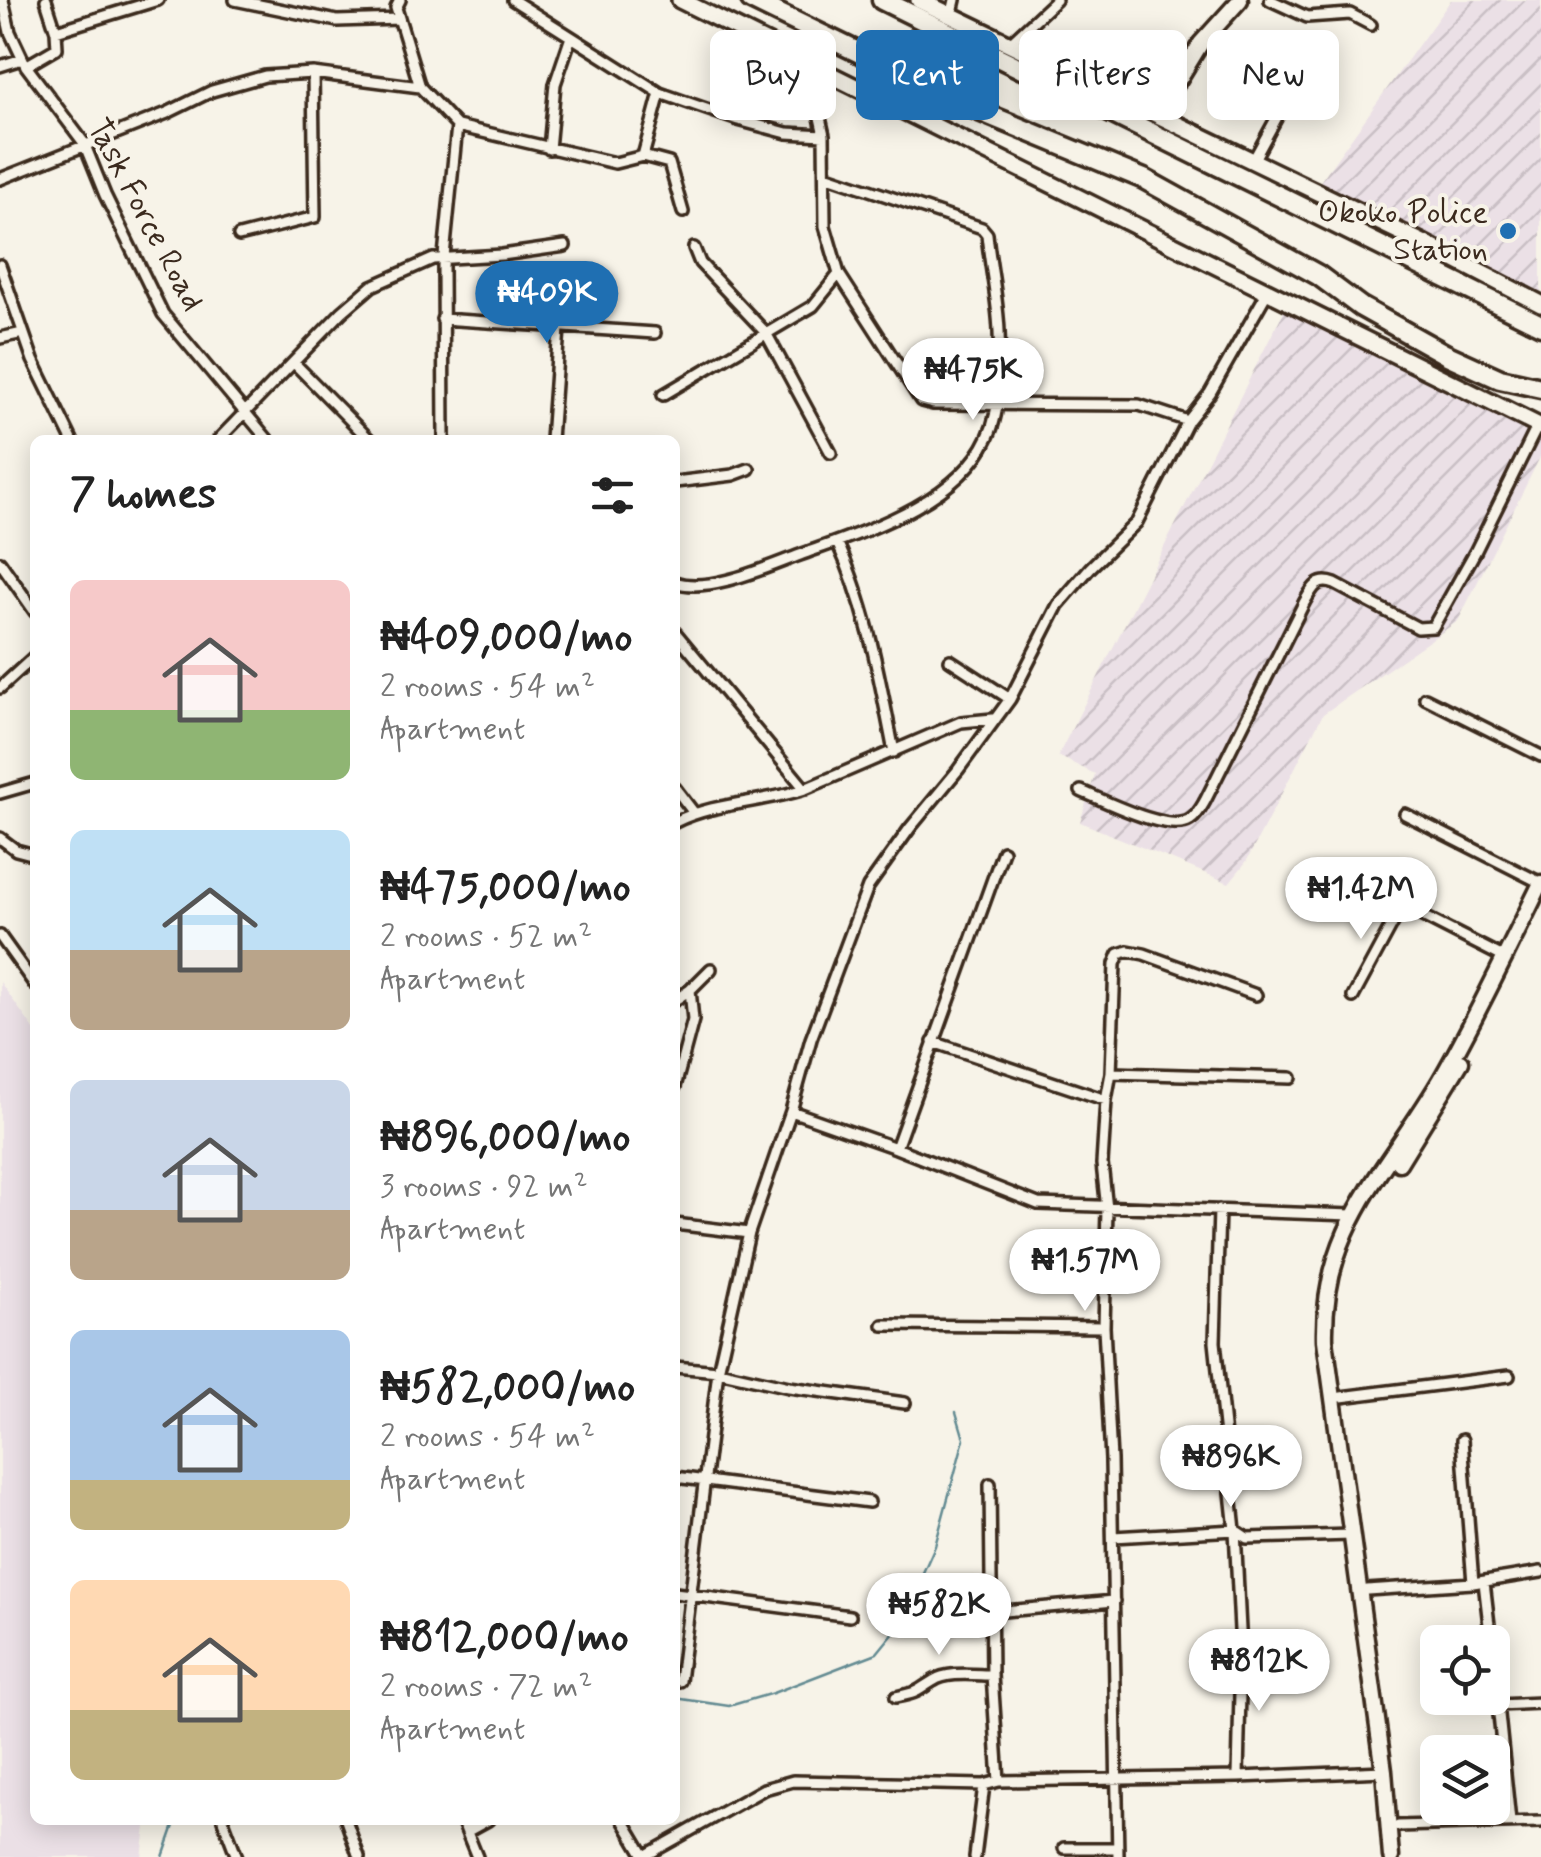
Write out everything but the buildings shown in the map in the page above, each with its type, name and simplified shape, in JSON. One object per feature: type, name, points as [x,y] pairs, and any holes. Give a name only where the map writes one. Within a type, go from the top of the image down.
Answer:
[{"type":"highway","points":[[750,0],[978,111],[1144,179],[1318,275],[1360,307],[1445,354],[1500,380],[1541,388]]},
{"type":"highway","points":[[882,0],[1541,325]]},
{"type":"main road","points":[[680,0],[742,30]]},
{"type":"main road","points":[[919,0],[1019,46]]},
{"type":"main road","points":[[836,76],[1540,426]]},
{"type":"main road","points":[[1171,121],[1541,304]]},
{"type":"street","points":[[0,66],[24,62],[58,48],[46,0]]},
{"type":"street","points":[[56,31],[158,0]]},
{"type":"street","points":[[235,0],[337,21],[398,19]]},
{"type":"street","points":[[400,0],[396,8],[398,19],[420,87],[457,126],[615,162],[643,156],[668,163],[683,212]]},
{"type":"street","points":[[513,0],[660,93],[770,129],[824,135]]},
{"type":"street","points":[[951,17],[955,0]]},
{"type":"street","points":[[1010,42],[1056,0]]},
{"type":"street","points":[[1187,67],[1202,43],[1240,0]]},
{"type":"street","points":[[1270,0],[1307,18],[1350,14],[1371,25]]},
{"type":"street","name":"Task Force Road","points":[[2,3],[24,62],[84,143],[104,195],[163,314],[263,435]]},
{"type":"street","points":[[549,149],[555,84],[572,37]]},
{"type":"street","points":[[0,179],[168,113],[212,91],[265,76],[313,73],[420,87]]},
{"type":"street","points":[[239,236],[315,217],[313,73]]},
{"type":"street","points":[[643,156],[660,93]]},
{"type":"street","points":[[821,120],[825,226],[839,274],[921,401],[1139,405],[1188,422]]},
{"type":"street","points":[[1253,161],[1276,120]]},
{"type":"street","points":[[444,435],[442,318],[457,126]]},
{"type":"street","points":[[680,583],[703,585],[719,581],[837,542],[955,484],[975,462],[990,434],[997,404],[999,330],[987,234],[982,228],[825,175]]},
{"type":"street","points":[[222,435],[372,286],[445,257],[502,255],[565,246]]},
{"type":"street","points":[[694,248],[700,263],[766,333],[831,454]]},
{"type":"street","points":[[0,265],[22,333],[70,435]]},
{"type":"street","points":[[663,394],[813,306],[839,274]]},
{"type":"street","points":[[680,1682],[718,1371],[749,1233],[791,1111],[811,1038],[868,888],[1010,700],[1058,605],[1137,522],[1188,422],[1210,393],[1268,291]]},
{"type":"street","points":[[442,318],[655,333]]},
{"type":"street","points":[[551,435],[559,328]]},
{"type":"street","points":[[0,338],[22,333]]},
{"type":"street","points":[[294,363],[365,435]]},
{"type":"street","points":[[1081,791],[1162,821],[1189,821],[1205,801],[1318,582],[1335,584],[1418,628],[1433,627],[1540,426]]},
{"type":"street","points":[[680,481],[734,475],[749,469]]},
{"type":"street","points":[[837,542],[849,567],[873,647],[894,752]]},
{"type":"street","points":[[0,562],[30,605]]},
{"type":"street","points":[[680,638],[805,790]]},
{"type":"street","points":[[950,660],[1010,700]]},
{"type":"street","points":[[0,688],[30,661]]},
{"type":"street","points":[[1426,698],[1541,756]]},
{"type":"street","points":[[680,819],[694,812],[805,790],[961,722],[994,719]]},
{"type":"street","points":[[0,792],[30,784]]},
{"type":"street","points":[[680,794],[694,812]]},
{"type":"street","points":[[1392,1857],[1384,1770],[1324,1322],[1328,1284],[1335,1252],[1352,1215],[1443,1076],[1541,883],[1406,814]]},
{"type":"street","points":[[0,838],[16,850],[30,854]]},
{"type":"street","points":[[896,1148],[1003,852]]},
{"type":"street","points":[[1342,875],[1505,958]]},
{"type":"street","points":[[1400,1857],[1331,1321],[1335,1282],[1361,1218],[1451,1081],[1541,902]]},
{"type":"street","points":[[1353,997],[1402,906]]},
{"type":"street","points":[[0,936],[30,978]]},
{"type":"street","points":[[1064,1848],[1118,1852],[1102,1164],[1111,1073],[1114,978],[1119,954],[1144,954],[1256,995]]},
{"type":"street","points":[[680,997],[711,969]]},
{"type":"street","points":[[680,1068],[693,1020],[690,990]]},
{"type":"street","points":[[933,1042],[1106,1100]]},
{"type":"street","points":[[1111,1073],[1291,1078]]},
{"type":"street","points":[[791,1111],[1038,1204],[1352,1215]]},
{"type":"street","points":[[1218,1210],[1214,1342],[1235,1530],[1242,1650],[1238,1777]]},
{"type":"street","points":[[680,1225],[749,1233]]},
{"type":"street","points":[[883,1326],[1104,1328]]},
{"type":"street","points":[[680,1367],[905,1402]]},
{"type":"street","points":[[1341,1397],[1509,1376]]},
{"type":"street","points":[[1462,1440],[1478,1583],[1487,1625]]},
{"type":"street","points":[[680,1478],[869,1502]]},
{"type":"street","points":[[990,1484],[992,1674],[999,1781]]},
{"type":"street","points":[[1113,1538],[1235,1530],[1247,1538],[1350,1536]]},
{"type":"street","points":[[1368,1590],[1478,1583],[1541,1572]]},
{"type":"street","points":[[680,1594],[850,1616]]},
{"type":"street","points":[[993,1612],[1114,1601]]},
{"type":"street","points":[[896,1697],[924,1690],[932,1681],[944,1677],[992,1674]]},
{"type":"street","points":[[1510,1704],[1541,1703]]},
{"type":"street","points":[[627,1825],[644,1857],[764,1788],[793,1781],[984,1785],[999,1781],[1384,1770]]},
{"type":"street","points":[[975,1857],[984,1785]]},
{"type":"street","points":[[1510,1822],[1541,1822]]},
{"type":"street","points":[[225,1825],[237,1857]]},
{"type":"street","points":[[348,1825],[359,1857]]},
{"type":"street","points":[[465,1825],[477,1857]]},
{"type":"street","points":[[468,1831],[479,1825]]},
{"type":"street","points":[[1398,1826],[1426,1825]]},
{"type":"shaded area","points":[[1451,0],[1541,0],[1541,307],[1301,208]]},
{"type":"shaded area","points":[[1290,299],[1541,433],[1541,455],[1458,621],[1323,714],[1246,862],[1229,883],[1080,822],[1095,774],[1058,756]]},
{"type":"shaded area","points":[[0,982],[30,1024],[30,1825],[146,1825],[142,1857],[0,1857]]},
{"type":"waterway","points":[[680,1699],[729,1706],[877,1653],[899,1626],[935,1546],[964,1439],[956,1412]]},
{"type":"waterway","points":[[163,1857],[174,1825]]},
{"type":"place","name":"Okoko Police Station","points":[[1508,231]]}]
